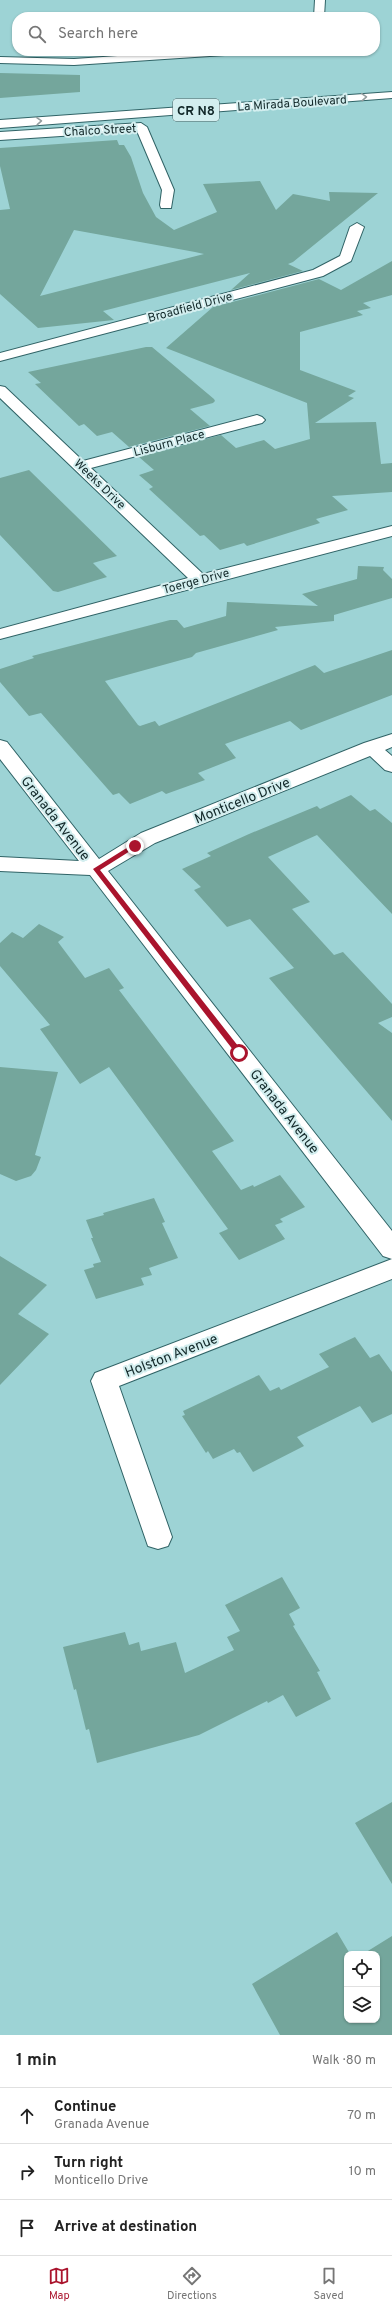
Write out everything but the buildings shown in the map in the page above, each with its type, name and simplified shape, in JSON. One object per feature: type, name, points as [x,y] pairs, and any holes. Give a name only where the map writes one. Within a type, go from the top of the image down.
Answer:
[{"type":"street","points":[[319,12],[320,0]]},
{"type":"street","points":[[0,60],[74,62],[165,56]]},
{"type":"street","name":"La Mirada Boulevard","points":[[0,112],[392,85]]},
{"type":"street","name":"La Mirada Boulevard","points":[[0,124],[392,95]]},
{"type":"street","name":"Chalco Street","points":[[0,136],[141,126],[168,190],[166,205]]},
{"type":"street","name":"Broadfield Drive","points":[[0,357],[318,273],[346,258],[357,227]]},
{"type":"street","name":"Weeks Drive","points":[[0,390],[82,466],[200,580]]},
{"type":"street","name":"Lisburn Place","points":[[82,466],[257,420]]},
{"type":"street","name":"Toerge Drive","points":[[0,634],[200,580],[392,531]]},
{"type":"street","name":"Monticello Drive","points":[[96,869],[148,838],[392,740]]},
{"type":"street","name":"Granada Avenue","points":[[0,746],[392,1249]]},
{"type":"street","points":[[372,747],[392,766]]},
{"type":"street","points":[[0,864],[96,869]]},
{"type":"street","name":"Holston Avenue","points":[[158,1537],[104,1381],[392,1269]]},
{"type":"route","points":[[135,846],[96,869],[239,1053]]}]
